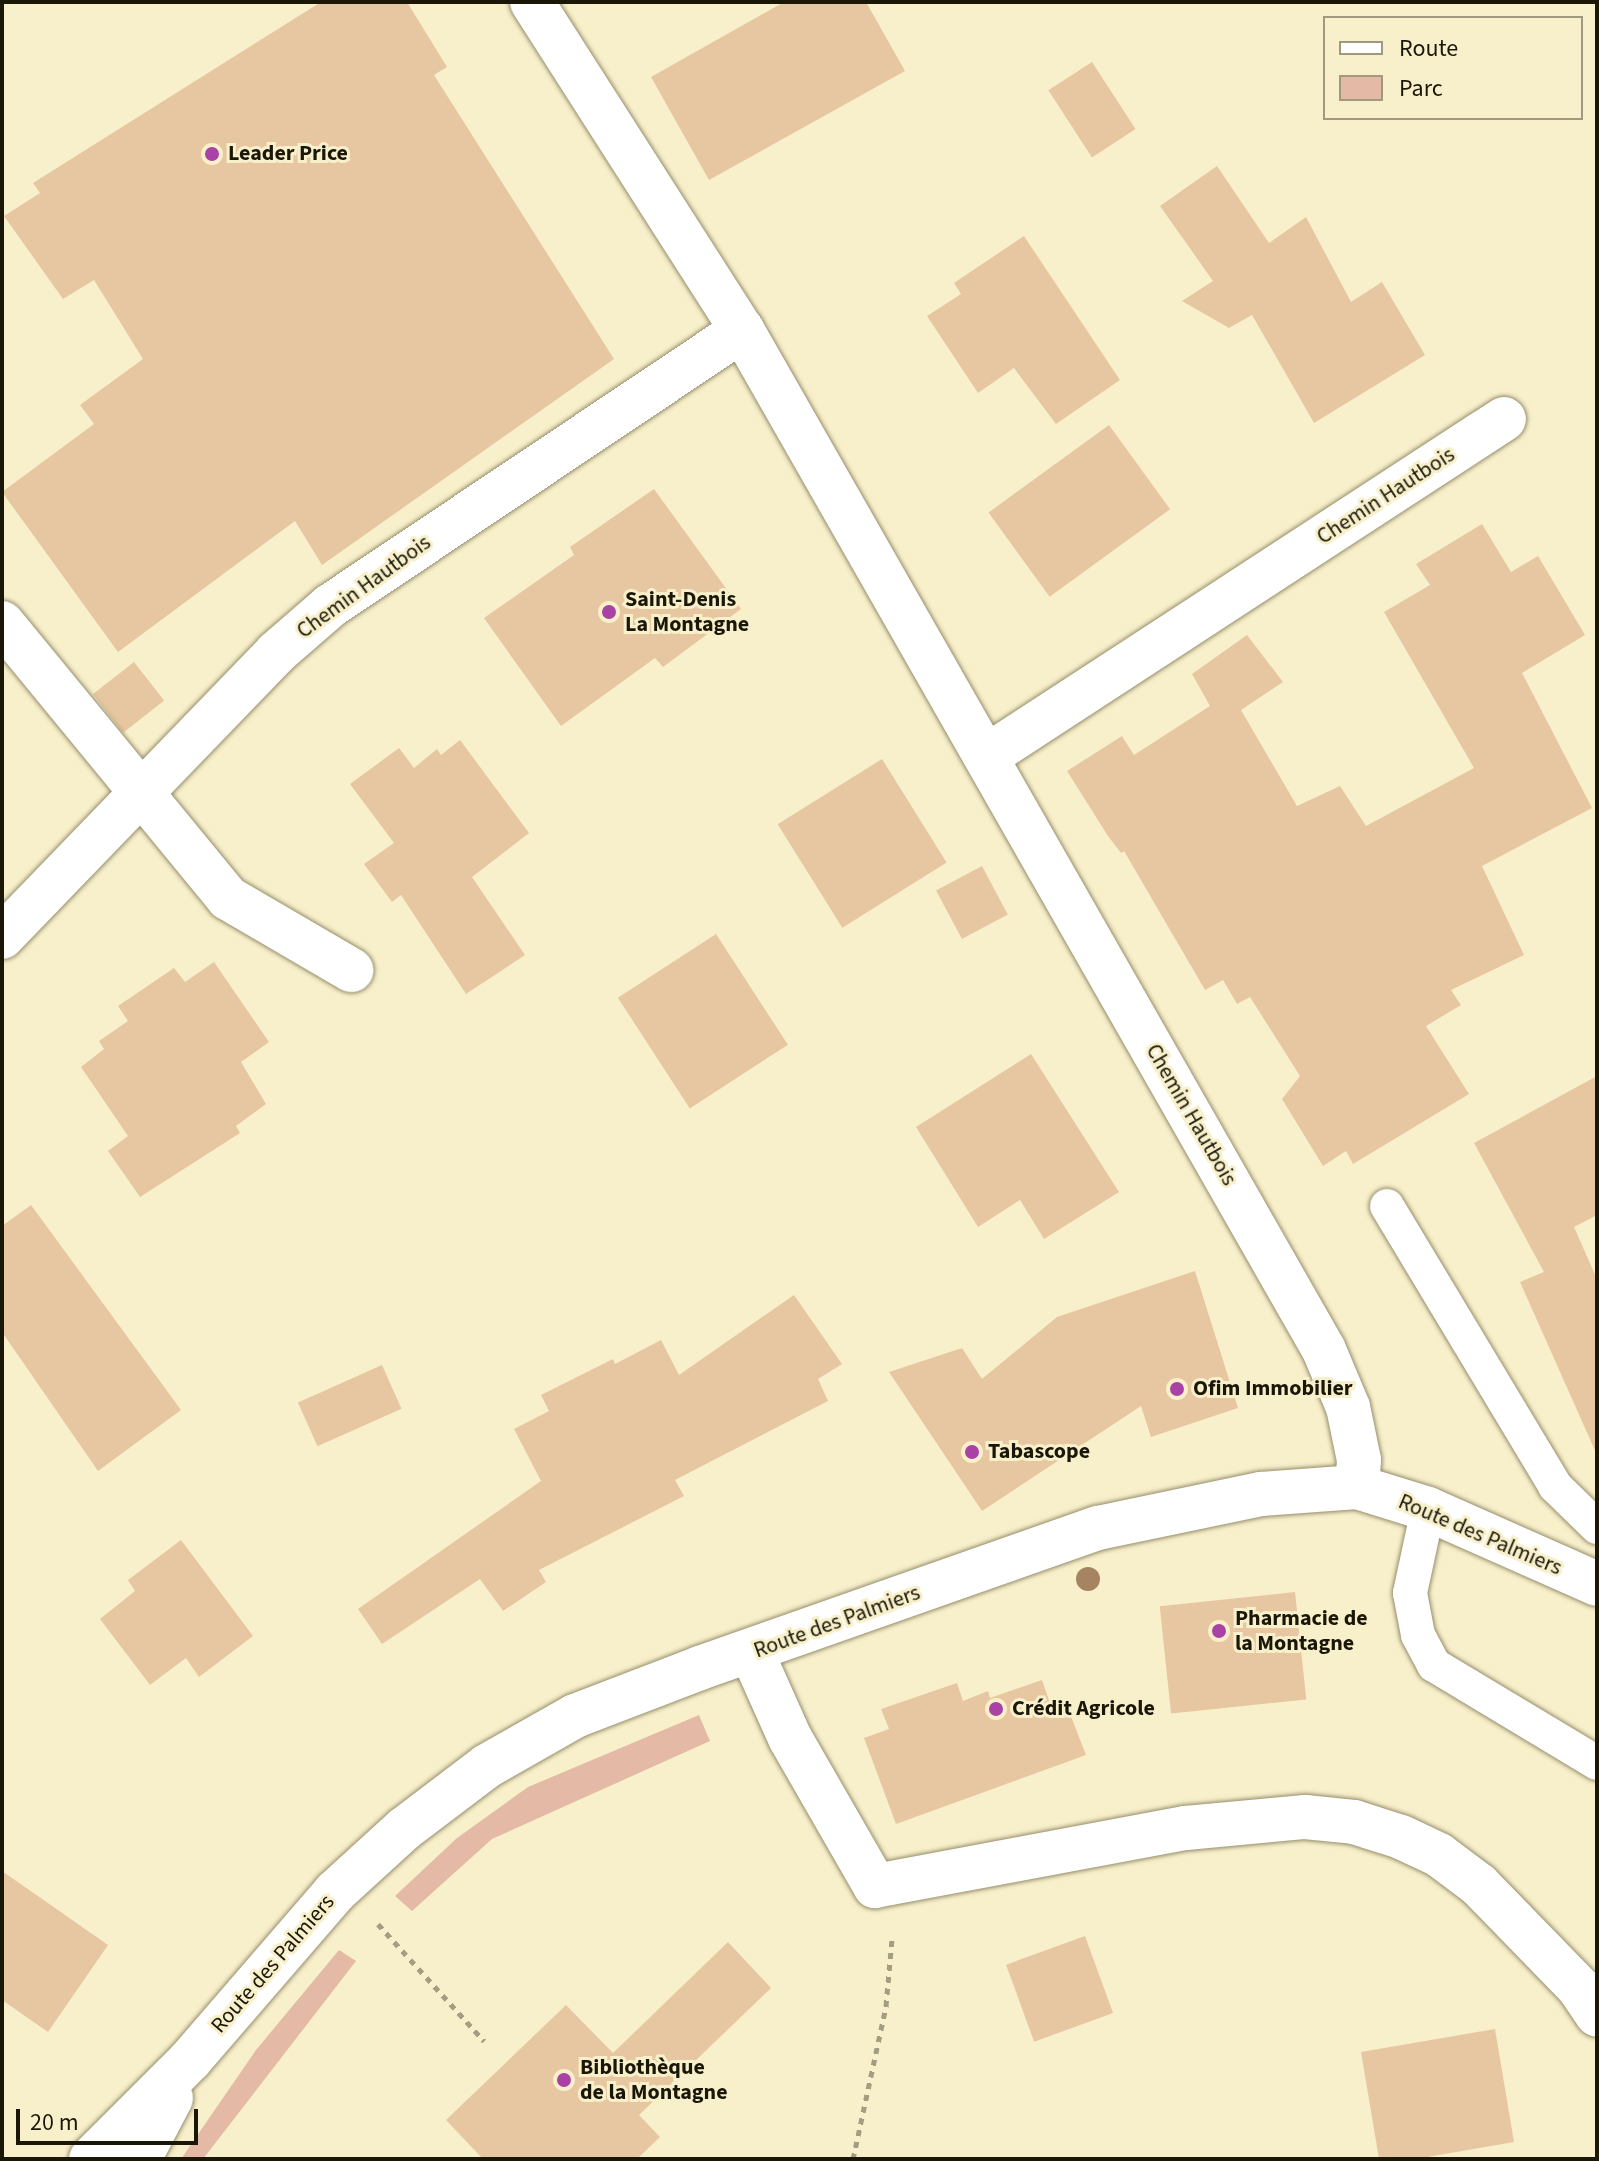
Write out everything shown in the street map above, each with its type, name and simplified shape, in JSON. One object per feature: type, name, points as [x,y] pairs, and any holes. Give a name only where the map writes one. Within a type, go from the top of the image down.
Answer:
[{"type":"street","name":"Chemin Hautbois","points":[[532,2],[742,330],[1324,1350],[1348,1407],[1359,1460],[1357,1487]]},
{"type":"street","name":"Chemin Hautbois","points":[[2,937],[276,653],[330,606],[742,330]]},
{"type":"street","name":"Chemin Hautbois","points":[[987,756],[1504,419]]},
{"type":"street","points":[[2,623],[228,898],[351,970]]},
{"type":"street","name":"Route des Palmiers","points":[[91,2159],[190,2060],[342,1885],[404,1829],[504,1756],[575,1716],[700,1668],[752,1653],[1098,1528],[1261,1494],[1357,1487],[1428,1509],[1597,1584]]},
{"type":"street","points":[[752,1653],[790,1738],[875,1886],[1186,1828],[1305,1817],[1354,1822],[1401,1837],[1439,1855],[1479,1885],[1579,1988],[1597,2015]]},
{"type":"street","name":"Route des Palmiers","points":[[139,2159],[190,2060]]},
{"type":"lane","points":[[1387,1206],[1555,1486],[1597,1527]]},
{"type":"lane","points":[[1428,1509],[1410,1593],[1418,1635],[1434,1665],[1597,1763]]},
{"type":"path","points":[[342,1885],[484,2041]]},
{"type":"path","points":[[853,2159],[886,2006],[893,1925],[875,1886]]},
{"type":"green space","points":[[699,1715],[710,1741],[492,1839],[412,1911],[395,1896],[457,1838],[528,1787]]},
{"type":"green space","points":[[339,1950],[356,1961],[203,2159],[181,2159],[256,2050]]},
{"type":"building","points":[[321,2],[407,2],[447,67],[434,75],[614,359],[322,565],[295,521],[118,652],[2,492],[94,424],[80,405],[143,359],[94,280],[63,299],[4,216],[40,193],[33,183]]},
{"type":"building","points":[[784,2],[866,2],[905,71],[709,180],[651,77]]},
{"type":"building","points":[[1092,62],[1136,129],[1092,157],[1048,90]]},
{"type":"building","points":[[1217,166],[1269,243],[1306,217],[1351,302],[1382,282],[1425,355],[1314,423],[1252,315],[1229,328],[1182,301],[1213,281],[1160,206]]},
{"type":"building","points":[[1024,236],[1120,380],[1056,424],[1014,368],[978,393],[927,316],[961,294],[954,283]]},
{"type":"building","points":[[1109,425],[1170,509],[1050,597],[988,513]]},
{"type":"building","name":"Saint-Denis La Montagne","points":[[654,489],[741,609],[663,667],[655,658],[561,726],[484,618],[574,555],[570,547]]},
{"type":"building","points":[[1482,524],[1511,572],[1538,556],[1585,635],[1522,673],[1592,808],[1482,866],[1524,955],[1451,990],[1461,1005],[1426,1026],[1469,1094],[1353,1164],[1346,1151],[1323,1166],[1282,1099],[1300,1076],[1250,997],[1237,1004],[1223,980],[1205,990],[1124,851],[1121,853],[1108,836],[1067,771],[1122,736],[1134,755],[1210,706],[1192,674],[1247,635],[1283,682],[1241,710],[1297,806],[1340,786],[1366,826],[1474,768],[1384,612],[1430,585],[1416,564]]},
{"type":"building","points":[[134,662],[164,701],[123,733],[93,694]]},
{"type":"building","points":[[460,740],[529,833],[472,877],[525,955],[466,994],[401,895],[392,902],[364,864],[394,843],[350,784],[399,748],[414,768],[437,749],[441,755]]},
{"type":"building","points":[[882,759],[947,862],[842,928],[778,824]]},
{"type":"building","points":[[982,866],[1008,915],[962,939],[936,890]]},
{"type":"building","points":[[716,934],[788,1045],[690,1108],[618,998]]},
{"type":"building","points":[[214,962],[269,1042],[241,1062],[266,1104],[236,1126],[240,1133],[140,1197],[108,1151],[128,1136],[81,1067],[104,1049],[99,1041],[128,1021],[118,1006],[174,968],[185,982]]},
{"type":"building","points":[[1031,1054],[1119,1192],[1044,1239],[1020,1200],[978,1227],[916,1127]]},
{"type":"building","points":[[1597,1076],[1597,1215],[1574,1227],[1597,1279],[1597,1455],[1520,1282],[1544,1272],[1474,1143]]},
{"type":"building","points":[[31,1205],[181,1410],[98,1471],[2,1332],[2,1226]]},
{"type":"building","points":[[1195,1271],[1238,1408],[1151,1437],[1141,1406],[982,1511],[889,1372],[962,1348],[982,1379],[1057,1317]]},
{"type":"building","points":[[794,1295],[842,1364],[818,1379],[828,1401],[675,1480],[684,1496],[539,1570],[546,1582],[503,1611],[480,1579],[382,1644],[358,1609],[541,1481],[514,1429],[549,1411],[541,1395],[613,1359],[615,1364],[661,1340],[679,1375]]},
{"type":"building","points":[[382,1365],[402,1409],[317,1446],[298,1402]]},
{"type":"building","points":[[181,1540],[253,1636],[199,1677],[186,1658],[150,1685],[100,1619],[135,1591],[128,1580]]},
{"type":"building","points":[[1295,1592],[1306,1699],[1171,1714],[1160,1606]]},
{"type":"building","points":[[1042,1680],[1051,1706],[1065,1701],[1086,1755],[896,1824],[864,1738],[889,1729],[881,1709],[957,1683],[963,1701],[988,1691],[990,1698]]},
{"type":"building","points":[[2,1871],[108,1945],[48,2032],[2,2000]]},
{"type":"building","points":[[1085,1936],[1113,2013],[1034,2042],[1006,1965]]},
{"type":"building","points":[[728,1942],[771,1988],[639,2115],[660,2137],[637,2159],[483,2159],[446,2120],[566,2005],[613,2053]]},
{"type":"building","points":[[1495,2029],[1514,2142],[1416,2159],[1379,2159],[1361,2052]]},
{"type":"place","name":"Leader Price","points":[[212,154]]},
{"type":"place","name":"Saint-Denis La Montagne","points":[[609,612]]},
{"type":"place","name":"Ofim Immobilier","points":[[1177,1389]]},
{"type":"place","name":"Tabascope","points":[[972,1452]]},
{"type":"place","name":"Pharmacie de la Montagne","points":[[1219,1631]]},
{"type":"place","name":"Crédit Agricole","points":[[996,1709]]},
{"type":"place","name":"Bibliothèque de la Montagne","points":[[564,2080]]}]
